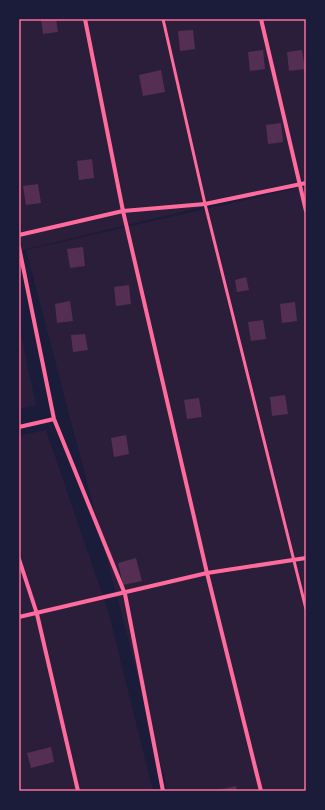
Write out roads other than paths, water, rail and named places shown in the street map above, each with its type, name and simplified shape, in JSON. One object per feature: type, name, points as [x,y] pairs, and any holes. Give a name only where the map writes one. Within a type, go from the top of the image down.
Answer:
[{"type":"street","points":[[85,19],[123,211],[207,574],[261,791]]},
{"type":"street","points":[[261,19],[306,211]]},
{"type":"street","points":[[19,235],[123,211],[205,204],[306,183]]},
{"type":"street","points":[[19,247],[54,419],[124,594],[163,791]]},
{"type":"street","points":[[19,427],[54,419]]},
{"type":"street","points":[[19,618],[207,574],[306,558]]},
{"type":"street","points":[[19,559],[37,614],[78,791]]},
{"type":"lane","points":[[163,19],[205,204],[306,609]]}]
